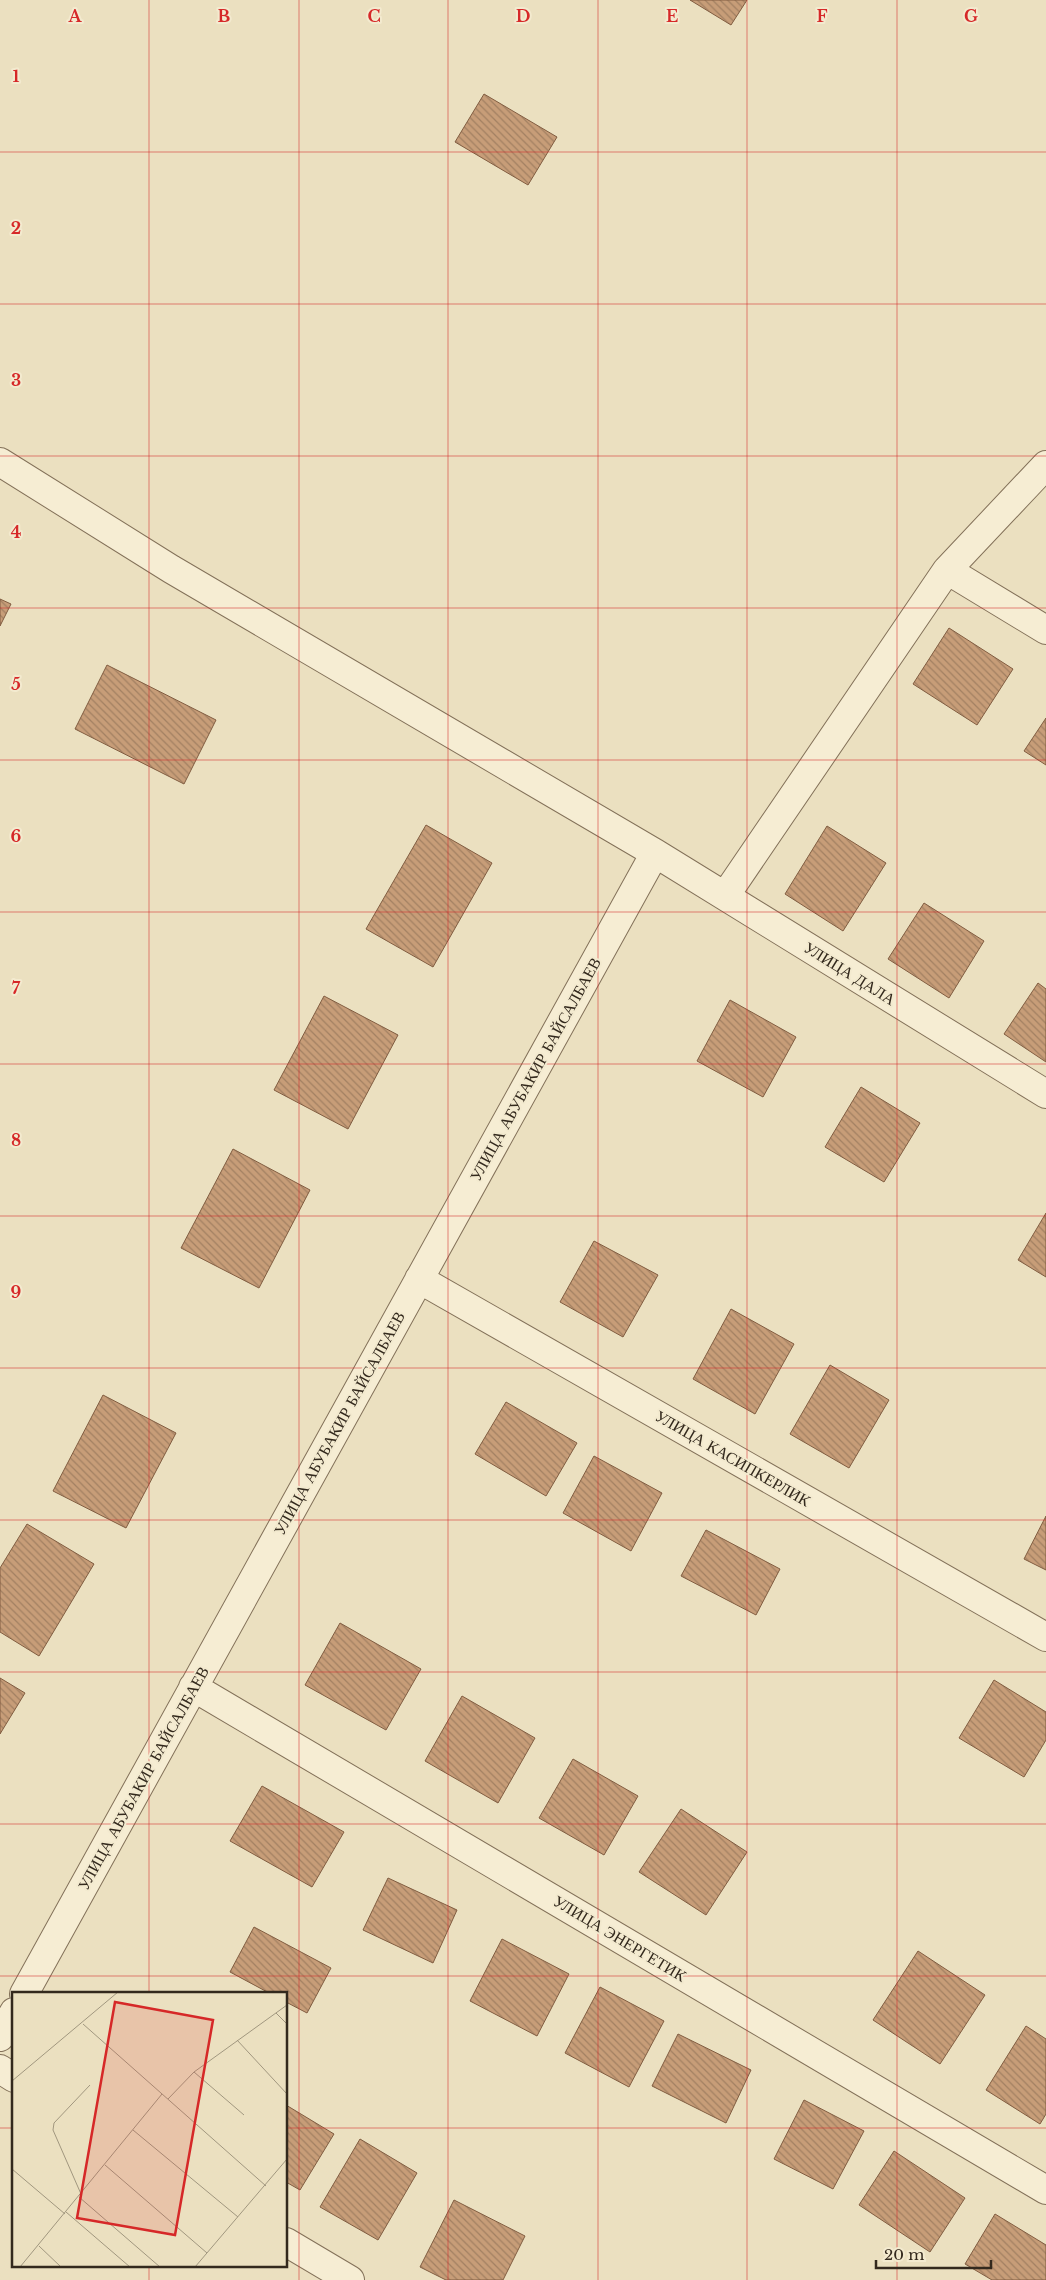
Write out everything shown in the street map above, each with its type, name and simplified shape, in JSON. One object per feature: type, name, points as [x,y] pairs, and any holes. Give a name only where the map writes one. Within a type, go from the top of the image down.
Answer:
[{"type":"street","name":"УЛИЦА ДАЛА","points":[[0,462],[171,569],[654,853],[1046,1094]]},
{"type":"street","points":[[725,896],[947,570],[1046,465]]},
{"type":"street","points":[[947,570],[1046,630]]},
{"type":"street","name":"УЛИЦА АБУБАКИР БАЙСАЛБАЕВ","points":[[25,1992],[654,853]]},
{"type":"street","name":"УЛИЦА КАСИПКЕРЛИК","points":[[419,1278],[1046,1637]]},
{"type":"street","name":"УЛИЦА ЭНЕРГЕТИК","points":[[193,1687],[1046,2190]]},
{"type":"street","points":[[0,2069],[12,2077]]},
{"type":"street","points":[[288,2243],[350,2280]]},
{"type":"building","points":[[690,0],[747,0],[731,25]]},
{"type":"building","points":[[484,94],[557,137],[528,185],[455,142]]},
{"type":"building","points":[[0,599],[11,604],[0,626]]},
{"type":"building","points":[[949,628],[1013,669],[977,725],[913,684]]},
{"type":"building","points":[[107,665],[216,720],[184,784],[75,729]]},
{"type":"building","points":[[1046,718],[1046,765],[1024,751]]},
{"type":"building","points":[[426,825],[492,863],[433,967],[366,929]]},
{"type":"building","points":[[827,826],[886,863],[843,931],[785,894]]},
{"type":"building","points":[[924,903],[984,941],[949,998],[888,959]]},
{"type":"building","points":[[1038,983],[1046,989],[1046,1062],[1004,1034]]},
{"type":"building","points":[[324,996],[398,1035],[348,1129],[274,1090]]},
{"type":"building","points":[[730,1000],[796,1037],[763,1097],[697,1061]]},
{"type":"building","points":[[861,1087],[920,1123],[884,1182],[825,1147]]},
{"type":"building","points":[[233,1149],[310,1190],[259,1288],[181,1248]]},
{"type":"building","points":[[1046,1213],[1046,1277],[1018,1260]]},
{"type":"building","points":[[594,1241],[658,1275],[623,1337],[560,1302]]},
{"type":"building","points":[[731,1309],[794,1344],[755,1414],[693,1379]]},
{"type":"building","points":[[830,1365],[889,1400],[849,1468],[790,1434]]},
{"type":"building","points":[[103,1395],[176,1433],[126,1528],[53,1491]]},
{"type":"building","points":[[506,1402],[577,1443],[546,1496],[475,1454]]},
{"type":"building","points":[[594,1456],[662,1493],[631,1551],[563,1513]]},
{"type":"building","points":[[1046,1516],[1046,1570],[1024,1559]]},
{"type":"building","points":[[27,1524],[94,1564],[39,1656],[0,1632],[0,1568]]},
{"type":"building","points":[[706,1530],[780,1569],[756,1615],[681,1576]]},
{"type":"building","points":[[340,1623],[421,1669],[386,1730],[305,1685]]},
{"type":"building","points":[[0,1678],[25,1693],[0,1734]]},
{"type":"building","points":[[994,1680],[1046,1712],[1046,1740],[1024,1777],[959,1738]]},
{"type":"building","points":[[462,1696],[535,1738],[498,1803],[425,1761]]},
{"type":"building","points":[[573,1759],[638,1796],[604,1855],[539,1818]]},
{"type":"building","points":[[262,1786],[344,1832],[312,1887],[230,1841]]},
{"type":"building","points":[[681,1809],[747,1852],[706,1915],[639,1872]]},
{"type":"building","points":[[388,1878],[457,1910],[433,1963],[363,1930]]},
{"type":"building","points":[[254,1927],[331,1968],[307,2013],[288,2003],[288,1992],[267,1992],[230,1972]]},
{"type":"building","points":[[502,1939],[569,1974],[537,2036],[470,2001]]},
{"type":"building","points":[[918,1951],[985,1995],[940,2064],[873,2020]]},
{"type":"building","points":[[600,1987],[664,2021],[629,2087],[565,2053]]},
{"type":"building","points":[[1026,2026],[1046,2039],[1046,2114],[1040,2124],[986,2090]]},
{"type":"building","points":[[678,2034],[751,2070],[726,2123],[652,2086]]},
{"type":"building","points":[[804,2100],[864,2131],[833,2189],[774,2159]]},
{"type":"building","points":[[288,2106],[334,2134],[300,2190],[288,2183]]},
{"type":"building","points":[[360,2139],[417,2173],[378,2240],[320,2207]]},
{"type":"building","points":[[894,2151],[965,2198],[930,2252],[859,2205]]},
{"type":"building","points":[[454,2200],[525,2236],[503,2280],[446,2280],[420,2267]]},
{"type":"building","points":[[995,2214],[1046,2245],[1046,2280],[992,2280],[965,2264]]}]
